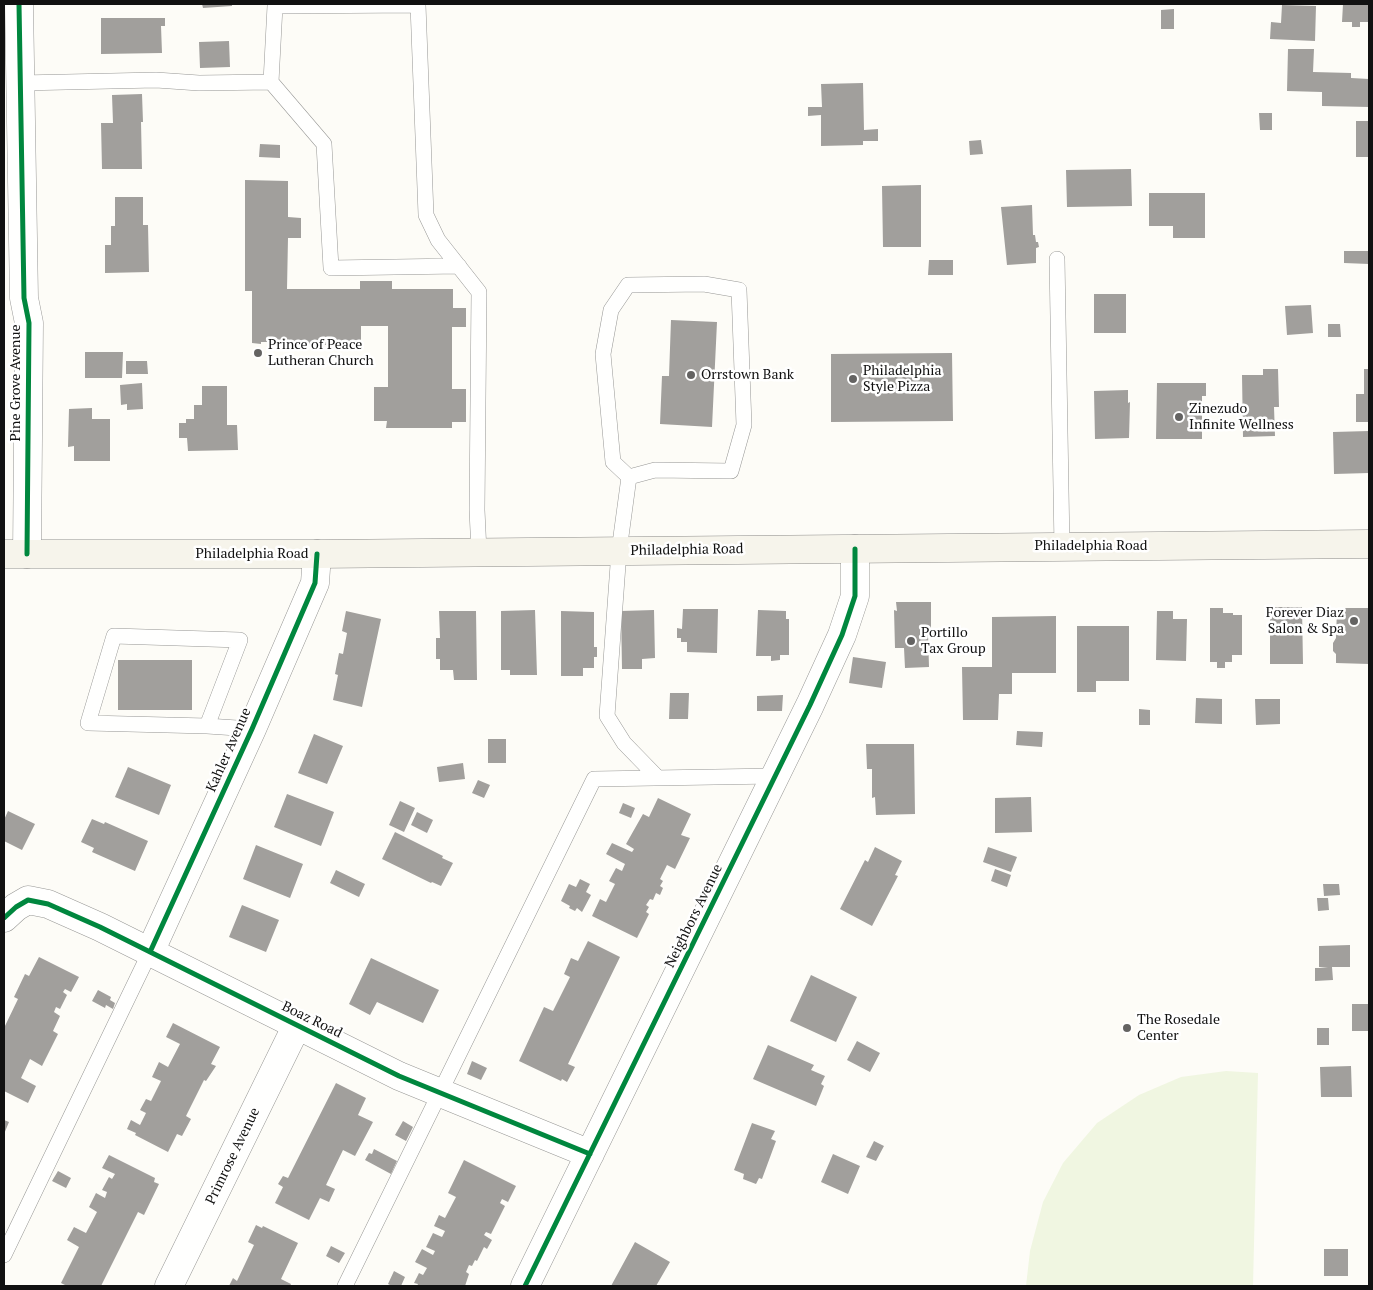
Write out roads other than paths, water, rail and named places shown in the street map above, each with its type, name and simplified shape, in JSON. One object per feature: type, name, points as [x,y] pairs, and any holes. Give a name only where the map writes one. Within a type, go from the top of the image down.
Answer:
[{"type":"main road","name":"Philadelphia Road","points":[[16,554],[317,554],[1369,544]]},
{"type":"street","name":"Pine Grove Avenue","points":[[16,554],[29,323],[24,298],[15,99],[19,4]]},
{"type":"street","name":"Neighbors Avenue","points":[[526,1286],[842,634],[855,596],[856,549]]},
{"type":"street","name":"Kahler Avenue","points":[[150,952],[252,729],[315,583],[317,554]]},
{"type":"street","name":"Boaz Road","points":[[4,918],[16,907],[28,900],[48,904],[150,952],[399,1076],[590,1154]]},
{"type":"street","name":"Primrose Avenue","points":[[169,1286],[297,1025]]},
{"type":"lane","points":[[459,266],[331,268],[324,144],[271,82],[274,5],[418,5],[426,214],[438,240],[459,266],[479,292],[477,510],[479,552]]},
{"type":"lane","points":[[15,99],[156,80],[199,83],[271,82]]},
{"type":"lane","points":[[1057,259],[1062,546]]},
{"type":"lane","points":[[704,284],[738,290],[744,426],[731,471],[655,470],[629,477],[613,462],[603,354],[611,310],[628,285],[704,284]]},
{"type":"lane","points":[[629,477],[619,551],[607,716],[624,743],[658,778]]},
{"type":"lane","points":[[207,726],[240,640],[114,636],[88,723],[252,729]]},
{"type":"lane","points":[[345,1286],[594,779],[774,776]]},
{"type":"lane","points":[[4,1255],[150,952]]},
{"type":"place","name":"Prince of Peace Lutheran Church","points":[[258,353]]},
{"type":"place","name":"Orrstown Bank","points":[[691,375]]},
{"type":"place","name":"Philadelphia Style Pizza","points":[[853,379]]},
{"type":"place","name":"Zinezudo Infinite Wellness","points":[[1179,417]]},
{"type":"place","name":"Forever Diaz Salon & Spa","points":[[1354,621]]},
{"type":"place","name":"Portillo Tax Group","points":[[911,641]]},
{"type":"place","name":"The Rosedale Center","points":[[1127,1028]]}]
